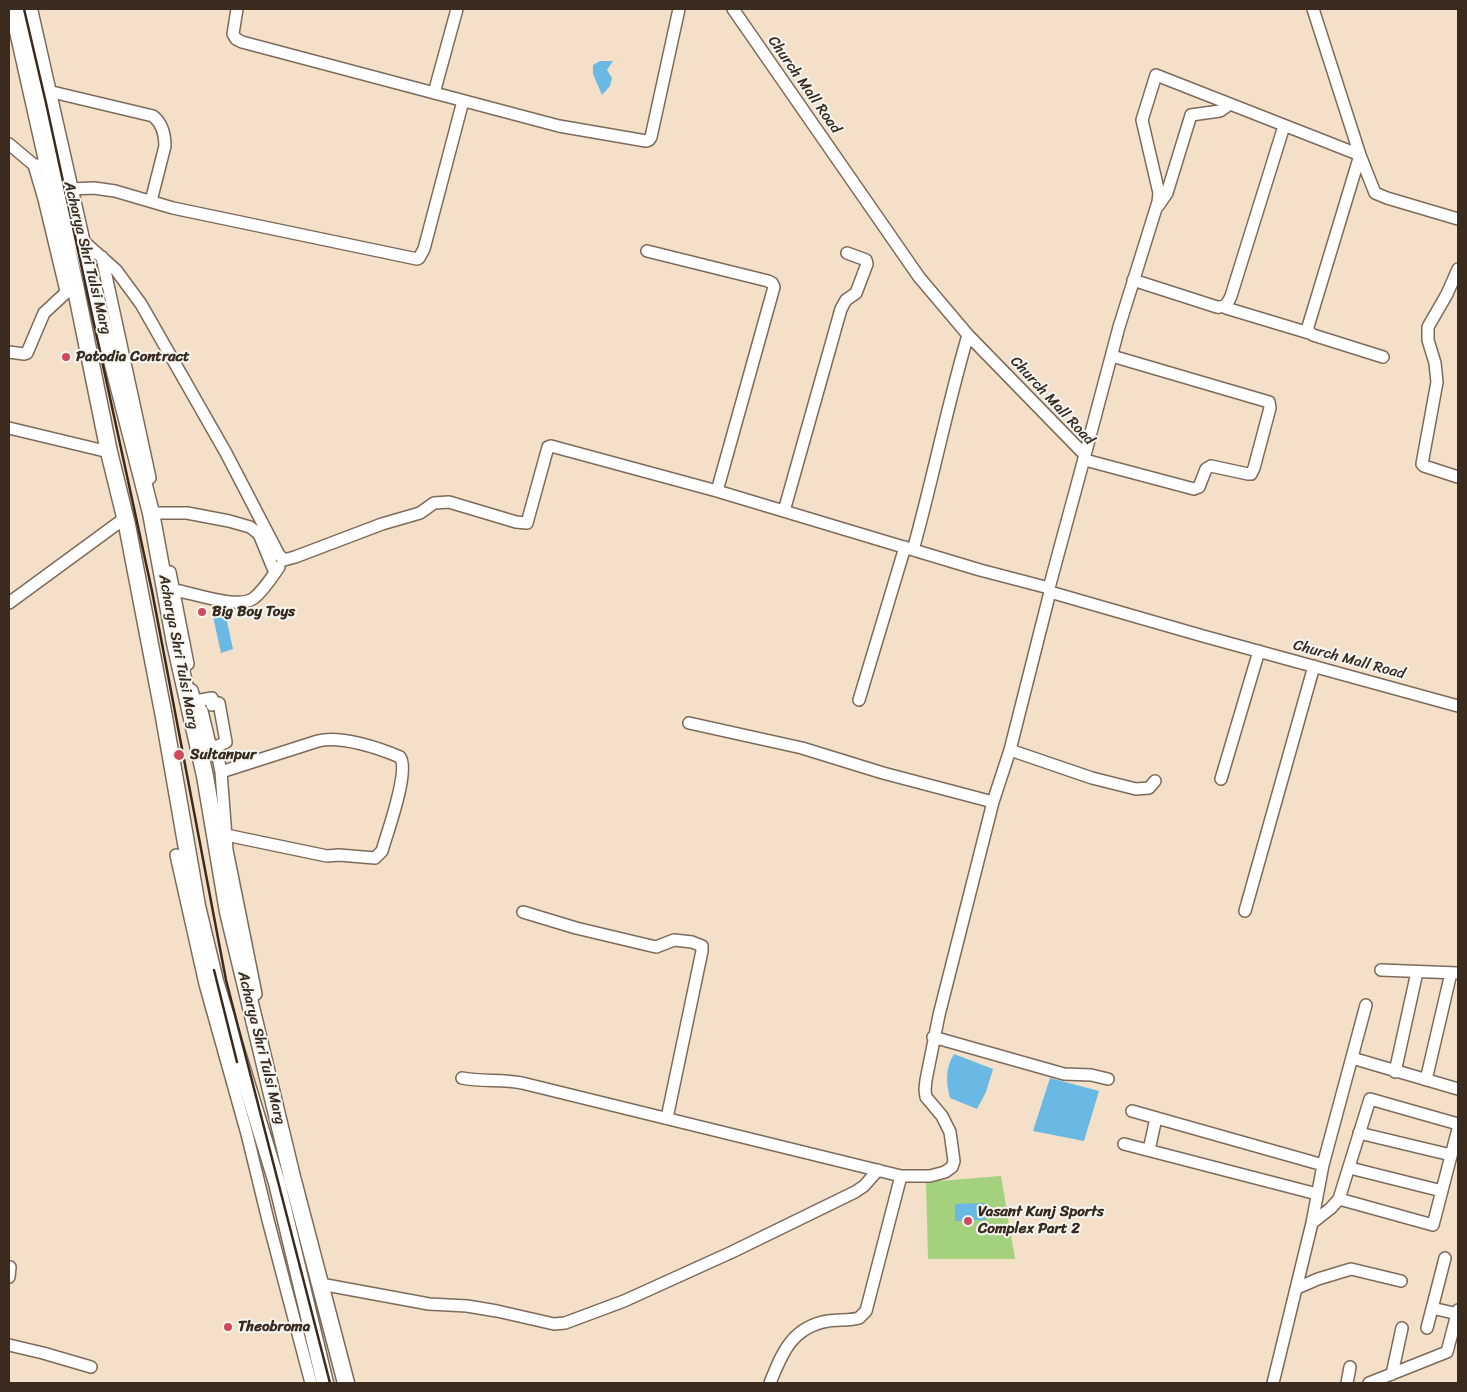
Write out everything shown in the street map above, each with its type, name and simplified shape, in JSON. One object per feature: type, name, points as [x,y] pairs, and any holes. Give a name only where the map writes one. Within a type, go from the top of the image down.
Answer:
[{"type":"highway","name":"Acharya Shri Tulsi Marg","points":[[13,9],[49,163],[71,288],[125,518],[151,649],[197,906],[215,981],[278,1183],[325,1383]]},
{"type":"highway","name":"Acharya Shri Tulsi Marg","points":[[29,9],[48,90],[49,163],[70,188],[154,513],[176,643],[205,776],[228,912],[292,1177],[346,1383]]},
{"type":"highway","points":[[151,649],[176,643]]},
{"type":"street","points":[[237,9],[233,34],[236,39],[242,42],[559,126],[637,140],[649,140],[651,137],[679,9]]},
{"type":"street","points":[[434,93],[457,9]]},
{"type":"street","name":"Church Mall Road","points":[[733,9],[919,277],[968,336],[1085,458],[1049,590],[1458,706]]},
{"type":"street","points":[[1313,9],[1360,156],[1373,190],[1377,194],[1458,219]]},
{"type":"street","points":[[1158,206],[1158,193],[1142,120],[1156,74],[1360,156]]},
{"type":"street","points":[[48,90],[154,116],[157,119],[163,132],[164,146],[151,201]]},
{"type":"street","points":[[70,188],[107,190],[173,208],[417,259],[424,249],[463,101]]},
{"type":"street","points":[[1112,356],[1269,402],[1270,408],[1251,474],[1211,466],[1206,469],[1199,487],[1194,489],[1085,458],[1119,327],[1133,280],[1158,206],[1167,193],[1191,115],[1220,111],[1230,104]]},
{"type":"street","points":[[1133,280],[1217,307],[1226,305],[1231,296],[1284,126]]},
{"type":"street","points":[[9,144],[49,163]]},
{"type":"street","points":[[1308,333],[1312,311],[1360,156]]},
{"type":"street","points":[[82,239],[116,270],[141,304],[221,445],[279,556],[284,560]]},
{"type":"street","points":[[647,251],[768,281],[774,287],[717,490]]},
{"type":"street","points":[[784,511],[841,309],[846,300],[856,293],[867,264],[866,260],[848,253]]},
{"type":"street","points":[[102,257],[154,513],[174,590],[195,702],[202,712],[210,744],[216,747]]},
{"type":"street","points":[[1457,276],[1428,328],[1428,340],[1435,363],[1437,382],[1422,464],[1458,477]]},
{"type":"street","points":[[9,352],[27,353],[44,313],[71,288]]},
{"type":"street","points":[[1226,308],[1383,357]]},
{"type":"street","points":[[859,700],[909,549],[939,450],[955,381],[968,336]]},
{"type":"street","points":[[9,428],[109,452]]},
{"type":"street","points":[[174,590],[226,602],[243,602],[255,597],[284,560],[382,524],[420,513],[434,502],[449,502],[527,524],[549,446],[717,490],[1049,590],[1010,750],[993,802],[933,1037],[925,1094],[942,1116],[950,1132],[954,1161],[952,1167],[945,1172],[930,1176],[901,1176],[509,1081],[462,1078]]},
{"type":"street","points":[[154,513],[187,513],[250,527],[259,534],[275,573]]},
{"type":"street","points":[[9,602],[125,518]]},
{"type":"street","points":[[1221,779],[1259,651]]},
{"type":"street","points":[[1245,911],[1314,666]]},
{"type":"street","points":[[195,702],[212,698],[212,705],[218,704],[226,742],[216,747]]},
{"type":"street","points":[[689,723],[802,748],[993,802]]},
{"type":"street","points":[[221,772],[318,741],[328,740],[389,752],[400,756],[403,767],[399,791],[382,851],[375,858],[327,856],[226,835]]},
{"type":"street","points":[[216,747],[221,772],[227,850],[284,1130],[320,1254],[350,1383]]},
{"type":"street","points":[[1010,750],[1092,778],[1136,789],[1149,788],[1155,782]]},
{"type":"street","points":[[176,855],[205,984],[247,1134],[312,1383]]},
{"type":"street","points":[[523,912],[576,928],[656,947],[674,940],[692,942],[702,946],[667,1118]]},
{"type":"street","points":[[1381,970],[1454,973],[1426,1080]]},
{"type":"street","points":[[1395,1072],[1417,972]]},
{"type":"street","points":[[1273,1383],[1312,1223],[1323,1165],[1366,1005]]},
{"type":"street","points":[[933,1037],[1064,1074],[1091,1075],[1108,1079]]},
{"type":"street","points":[[1352,1058],[1458,1089]]},
{"type":"street","points":[[1312,1223],[1339,1199],[1370,1099],[1372,1098],[1458,1124]]},
{"type":"street","points":[[1132,1111],[1323,1165]]},
{"type":"street","points":[[1149,1150],[1156,1118]]},
{"type":"street","points":[[1339,1199],[1432,1226],[1458,1130]]},
{"type":"street","points":[[1359,1133],[1451,1156]]},
{"type":"street","points":[[1124,1144],[1317,1194]]},
{"type":"street","points":[[1350,1168],[1442,1191]]},
{"type":"street","points":[[326,1285],[429,1304],[467,1306],[497,1311],[554,1324],[571,1322],[624,1301],[856,1192],[878,1170]]},
{"type":"street","points":[[770,1383],[784,1350],[800,1332],[819,1322],[859,1318],[866,1311],[901,1176]]},
{"type":"street","points":[[1427,1328],[1445,1258]]},
{"type":"street","points":[[1297,1288],[1318,1279],[1351,1269],[1401,1281]]},
{"type":"street","points":[[1369,1383],[1447,1352],[1458,1312],[1432,1308]]},
{"type":"street","points":[[1392,1374],[1402,1328]]},
{"type":"street","points":[[9,1345],[91,1367]]},
{"type":"street","points":[[1347,1383],[1350,1367]]},
{"type":"green space","name":"Vasant Kunj Sports Complex Part 2","points":[[1001,1176],[1015,1259],[928,1259],[926,1182]]},
{"type":"water","points":[[600,61],[613,61],[607,70],[612,78],[610,86],[602,95],[593,74],[593,65]]},
{"type":"water","points":[[224,608],[233,649],[221,653],[212,612]]},
{"type":"water","points":[[954,1054],[993,1069],[986,1092],[977,1109],[950,1098],[947,1076]]},
{"type":"water","points":[[1050,1078],[1099,1091],[1084,1141],[1033,1131]]},
{"type":"water","points":[[986,1203],[986,1220],[955,1221],[955,1204]]},
{"type":"railway","points":[[24,9],[152,591],[226,980],[330,1383]]},
{"type":"railway","points":[[214,970],[237,1062]]},
{"type":"place","name":"Patodia Contract","points":[[66,357]]},
{"type":"place","name":"Big Boy Toys","points":[[202,612]]},
{"type":"place","name":"Sultanpur","points":[[179,755]]},
{"type":"place","name":"Vasant Kunj Sports Complex Part 2","points":[[968,1221]]},
{"type":"place","name":"Theobroma","points":[[228,1327]]}]
